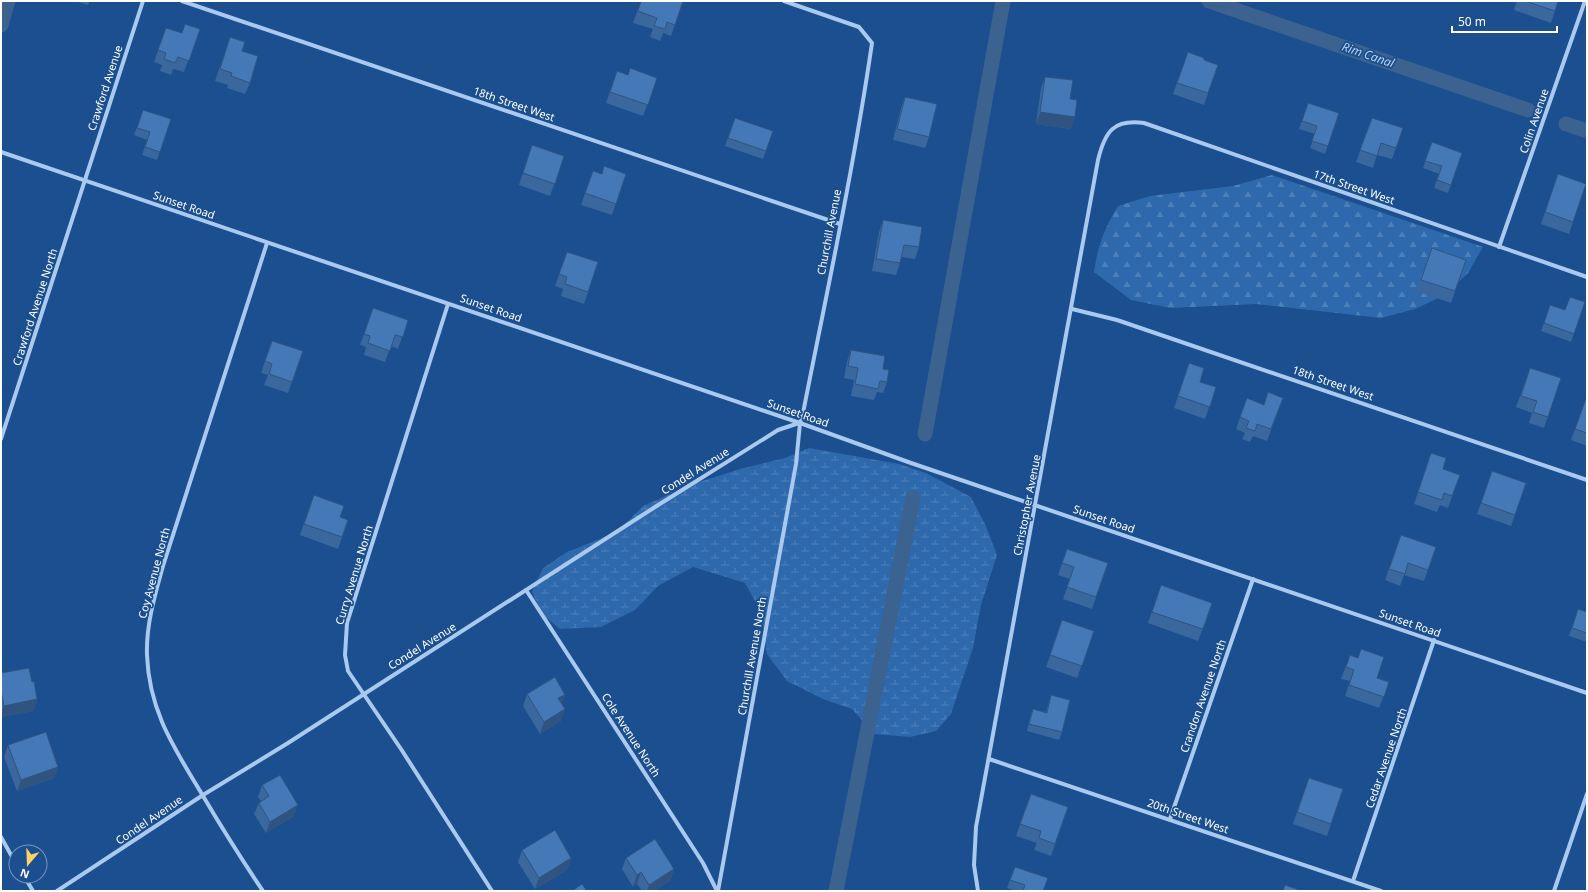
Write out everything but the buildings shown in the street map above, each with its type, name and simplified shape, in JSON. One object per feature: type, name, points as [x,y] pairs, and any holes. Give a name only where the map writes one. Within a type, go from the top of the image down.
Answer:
[{"type":"street","name":"Crawford Avenue","points":[[85,180],[143,1]]},
{"type":"street","name":"18th Street West","points":[[182,1],[840,224]]},
{"type":"street","name":"Churchill Avenue","points":[[784,1],[859,27],[872,44],[865,94],[804,408],[800,422]]},
{"type":"street","name":"Colin Avenue","points":[[1499,247],[1585,1]]},
{"type":"street","name":"17th Street West","points":[[1114,126],[1128,121],[1144,123],[1587,278]]},
{"type":"street","name":"Christopher Avenue","points":[[978,891],[974,865],[974,845],[989,759],[1102,144],[1114,126]]},
{"type":"street","name":"Sunset Road","points":[[1,152],[800,422],[1036,505],[1587,693]]},
{"type":"street","name":"Crawford Avenue North","points":[[1,440],[85,180]]},
{"type":"street","name":"Coy Avenue North","points":[[262,891],[169,741],[156,709],[148,673],[147,635],[150,616],[163,566],[267,243]]},
{"type":"street","name":"Curry Avenue North","points":[[448,304],[347,623],[344,639],[348,671],[492,891]]},
{"type":"street","name":"18th Street West","points":[[1072,309],[1124,322],[1587,480]]},
{"type":"street","name":"Condel Avenue","points":[[57,891],[203,795],[778,430],[800,422]]},
{"type":"street","name":"Churchill Avenue North","points":[[718,891],[796,464],[800,422]]},
{"type":"street","name":"Crandon Avenue North","points":[[1170,820],[1253,579]]},
{"type":"street","name":"Cole Avenue North","points":[[526,590],[702,863],[718,891]]},
{"type":"street","name":"Cedar Avenue North","points":[[1353,881],[1434,640]]},
{"type":"street","name":"20th Street West","points":[[989,759],[1381,891]]},
{"type":"street","points":[[1554,891],[1587,794]]},
{"type":"street","points":[[1,837],[8,850]]},
{"type":"green space","points":[[1272,175],[1483,247],[1468,273],[1445,295],[1415,309],[1381,318],[1256,304],[1170,308],[1131,300],[1094,272],[1097,254],[1102,238],[1118,206],[1150,196],[1233,186]]},
{"type":"green space","points":[[809,448],[899,464],[926,473],[971,497],[986,526],[997,555],[981,605],[973,648],[951,714],[936,731],[910,737],[874,734],[852,709],[823,699],[787,681],[767,654],[761,612],[745,583],[693,567],[658,586],[635,610],[601,627],[560,629],[543,615],[532,592],[543,568],[567,552],[617,532],[643,506],[693,484],[740,469],[785,458]]},
{"type":"waterway","points":[[1,25],[8,1]]},
{"type":"waterway","points":[[925,434],[1003,1]]},
{"type":"waterway","name":"Rim Canal","points":[[1209,1],[1528,110]]},
{"type":"waterway","name":"Rim Canal","points":[[1566,124],[1587,131]]},
{"type":"waterway","points":[[836,891],[913,498]]}]
